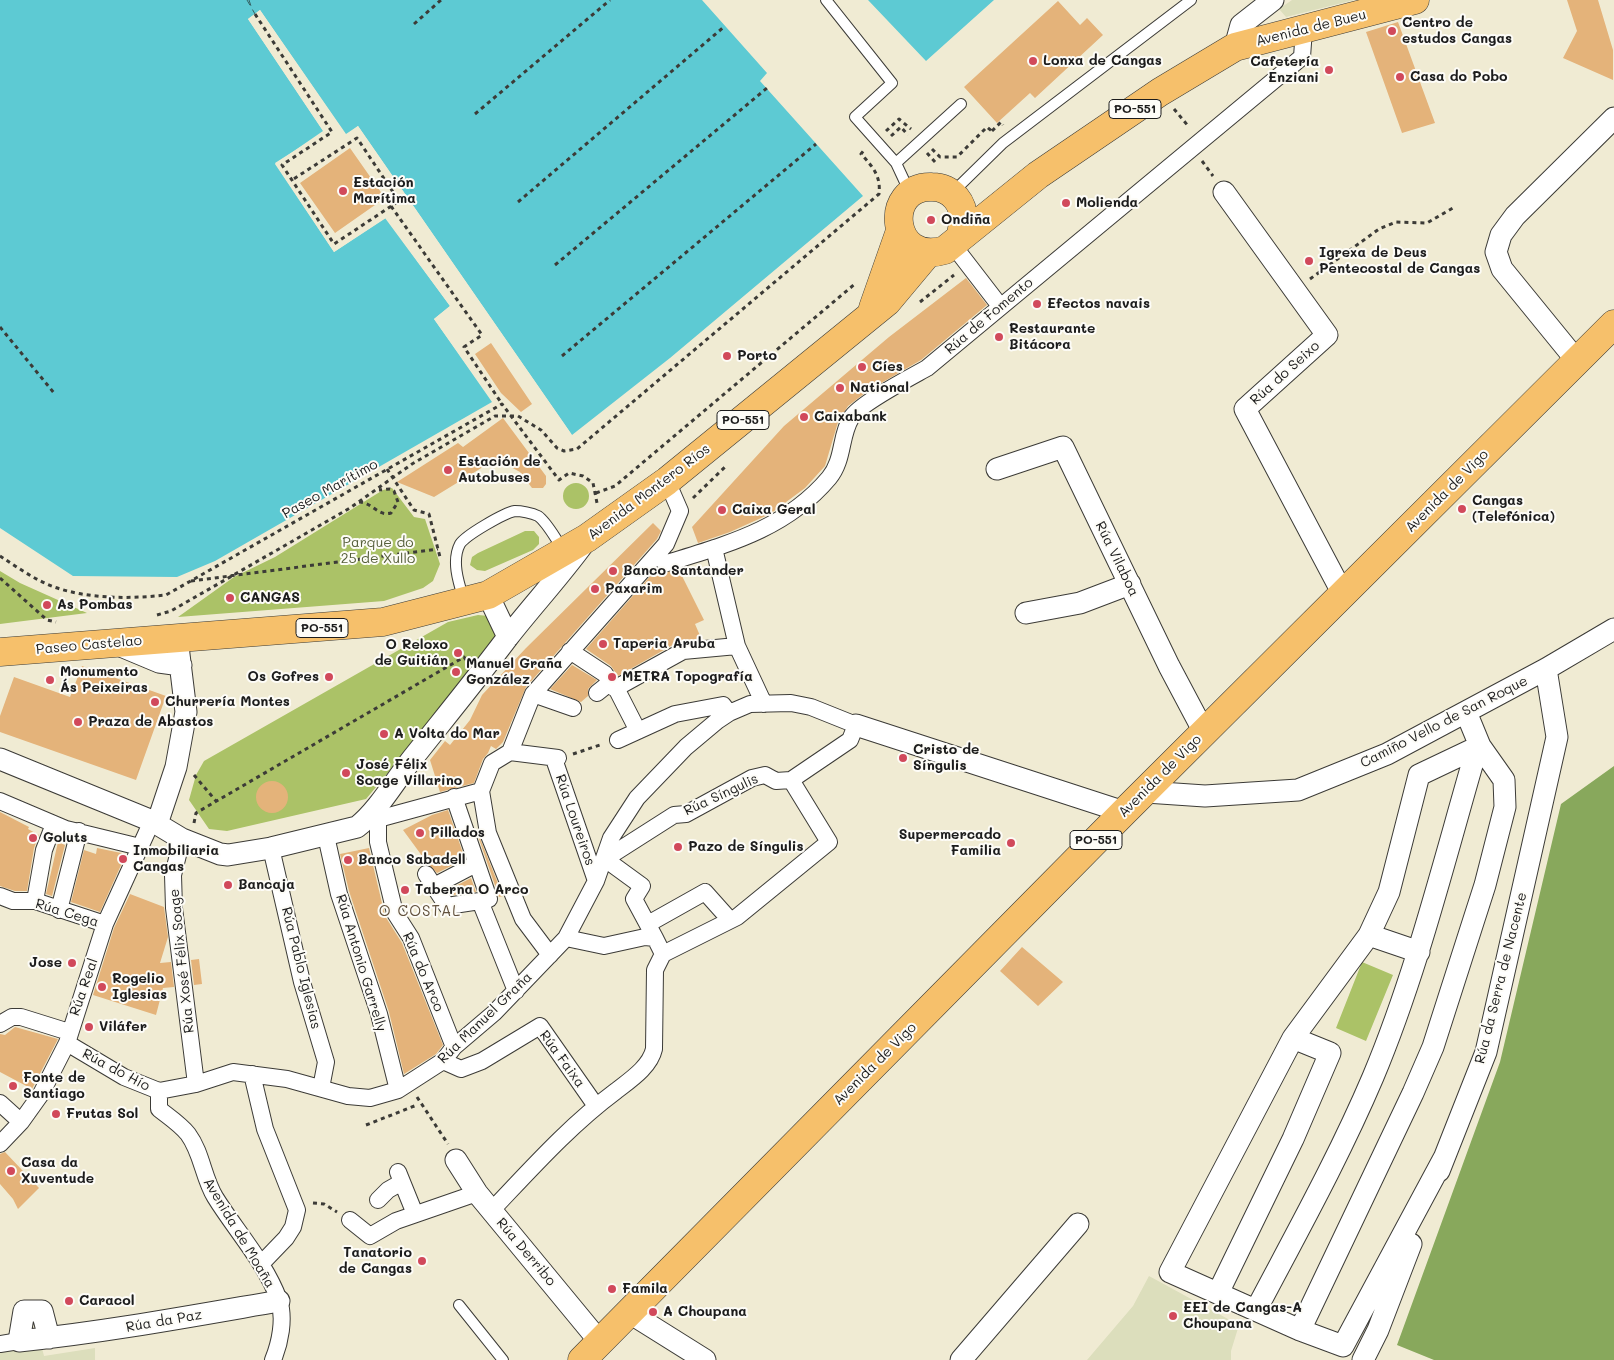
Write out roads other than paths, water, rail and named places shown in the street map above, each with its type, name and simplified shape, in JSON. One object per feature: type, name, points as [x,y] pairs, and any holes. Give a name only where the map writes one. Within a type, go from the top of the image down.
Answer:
[{"type":"main road","name":"Avenida de Bueu","points":[[1235,47],[1377,5],[1415,0]]},
{"type":"main road","name":"PO-551","points":[[870,314],[887,302],[947,245],[1038,176],[1160,92],[1235,47]]},
{"type":"main road","name":"PO-551","points":[[898,193],[935,187],[954,196],[976,199],[1038,176]]},
{"type":"main road","points":[[870,314],[900,231],[898,193]]},
{"type":"main road","points":[[900,231],[906,242],[916,250],[947,245],[964,225],[963,211],[954,196]]},
{"type":"main road","name":"Avenida Montero Ríos","points":[[576,545],[612,522],[667,481],[870,314]]},
{"type":"main road","name":"Avenida de Vigo","points":[[591,1351],[1124,812],[1614,324]]},
{"type":"main road","name":"PO-551","points":[[168,625],[383,622],[477,599],[576,545]]},
{"type":"main road","name":"Paseo Castelao","points":[[0,652],[114,642],[168,625]]},
{"type":"street","points":[[1235,47],[1241,25],[1273,0]]},
{"type":"street","name":"Rúa de Fomento","points":[[656,556],[667,563],[714,548],[786,517],[831,476],[838,461],[851,417],[891,387],[927,368],[1302,57],[1304,28]]},
{"type":"street","points":[[1577,361],[1502,269],[1496,252],[1501,235],[1515,216],[1614,118]]},
{"type":"street","name":"Rúa do Seixo","points":[[1224,192],[1327,335],[1245,409],[1343,594]]},
{"type":"street","points":[[947,245],[1000,306]]},
{"type":"street","name":"Rúa Vilaboa","points":[[997,470],[1063,447],[1169,666],[1204,732]]},
{"type":"street","points":[[550,954],[523,919],[488,833],[480,791],[492,763],[510,752],[533,694],[666,544],[680,511],[667,481]]},
{"type":"street","points":[[377,814],[394,780],[482,673],[508,637],[555,582],[576,545]]},
{"type":"street","points":[[714,548],[737,646],[769,703]]},
{"type":"street","points":[[1026,614],[1080,602],[1130,584]]},
{"type":"street","points":[[477,599],[508,637]]},
{"type":"street","points":[[154,822],[176,767],[186,712],[181,665],[168,625]]},
{"type":"street","name":"Camiño Vello de San Roque","points":[[1146,792],[1205,796],[1298,790],[1387,754],[1546,670],[1614,629]]},
{"type":"street","points":[[114,642],[159,662],[181,665]]},
{"type":"street","points":[[597,693],[607,685],[615,688],[683,651],[737,646]]},
{"type":"street","points":[[570,652],[605,674],[615,688],[638,731]]},
{"type":"street","name":"Rúa da Serra de Nacente","points":[[1363,1360],[1378,1330],[1486,1052],[1558,737],[1546,670]]},
{"type":"street","points":[[533,694],[573,708]]},
{"type":"street","points":[[618,740],[675,714],[708,706],[723,705],[729,712],[750,704],[769,703],[811,707],[856,725],[1124,812]]},
{"type":"street","name":"Rúa Manuel Graña","points":[[196,1084],[233,1072],[286,1079],[348,1096],[370,1098],[403,1087],[443,1061],[454,1047],[494,1013],[516,991],[566,938],[596,881],[611,838],[637,798],[686,747],[729,712]]},
{"type":"street","points":[[1300,1330],[1433,1047],[1485,885],[1505,807],[1504,780],[1480,746],[1466,712]]},
{"type":"street","points":[[491,1211],[575,1123],[627,1083],[651,1059],[654,1049],[655,970],[664,954],[730,920],[829,842],[790,780],[850,740],[856,725]]},
{"type":"street","points":[[1444,1158],[1343,1346],[1300,1330],[1170,1272],[1293,1038],[1369,934],[1389,892],[1420,775],[1480,746]]},
{"type":"street","points":[[1256,1310],[1373,1077],[1418,952],[1472,765],[1480,746]]},
{"type":"street","name":"Rúa Loureiros","points":[[510,752],[556,759],[596,881]]},
{"type":"street","points":[[0,760],[154,822],[190,834],[220,854],[228,855],[326,836],[356,827],[377,814],[480,791]]},
{"type":"street","name":"Rúa Síngulis","points":[[605,859],[674,815],[686,814],[752,778],[765,775],[776,781],[790,780]]},
{"type":"street","points":[[454,797],[488,899],[481,904]]},
{"type":"street","points":[[0,801],[54,824],[140,847]]},
{"type":"street","name":"Rúa do Arco","points":[[377,814],[378,842],[395,913],[411,938],[454,1047]]},
{"type":"street","name":"Rúa Real","points":[[0,1144],[21,1122],[42,1094],[68,1037],[105,924],[140,847],[154,822]]},
{"type":"street","points":[[35,901],[44,850],[54,824]]},
{"type":"street","points":[[60,910],[79,831]]},
{"type":"street","name":"Rúa Xosé Félix Soage","points":[[190,834],[172,875],[174,908],[196,1084]]},
{"type":"street","name":"Rúa Antonio Garrelly","points":[[326,836],[339,894],[403,1087]]},
{"type":"street","name":"Rúa Pablo Iglesias","points":[[271,848],[302,982],[326,1062],[321,1088]]},
{"type":"street","points":[[605,859],[642,886],[634,899],[664,954]]},
{"type":"street","points":[[476,864],[430,880],[447,906],[481,904],[515,898]]},
{"type":"street","points":[[566,938],[604,946],[645,937],[705,892],[730,920]]},
{"type":"street","name":"Rúa Cega","points":[[0,896],[13,901],[35,901],[105,924]]},
{"type":"street","points":[[481,904],[516,991]]},
{"type":"street","points":[[1369,934],[1418,952]]},
{"type":"street","name":"Rúa do Hío","points":[[0,1024],[12,1017],[21,1017],[68,1037],[124,1077],[159,1091],[196,1084]]},
{"type":"street","name":"Rúa Faixa","points":[[443,1061],[461,1069],[482,1060],[540,1026],[596,1106]]},
{"type":"street","points":[[1218,1293],[1289,1147],[1330,1053],[1293,1038]]},
{"type":"street","points":[[252,1074],[265,1129],[296,1208],[293,1227],[261,1264]]},
{"type":"street","name":"Avenida de Moaña","points":[[159,1091],[159,1109],[180,1125],[189,1135],[198,1154],[206,1180],[215,1197],[261,1264],[279,1301],[282,1318],[279,1347],[273,1360]]},
{"type":"street","points":[[0,1103],[21,1122]]},
{"type":"street","name":"Rúa Derribo","points":[[456,1160],[477,1194],[591,1351]]},
{"type":"street","points":[[378,1200],[400,1177],[415,1214]]},
{"type":"street","points":[[350,1220],[370,1236],[396,1220],[477,1194]]},
{"type":"street","points":[[961,1360],[1078,1224]]},
{"type":"street","name":"Rúa da Paz","points":[[9,1342],[93,1333],[279,1301]]},
{"type":"street","name":"Rúa da Paz","points":[[9,1342],[24,1311],[42,1312],[49,1338]]},
{"type":"street","points":[[630,1313],[705,1360]]},
{"type":"lane","points":[[826,0],[892,83],[855,117],[896,163],[898,193]]},
{"type":"lane","points":[[954,196],[1004,142],[1191,0]]},
{"type":"lane","points":[[896,163],[961,104]]},
{"type":"lane","points":[[477,599],[457,580],[456,559],[460,545],[468,534],[514,511],[539,517],[576,545]]},
{"type":"lane","points":[[458,1305],[503,1360]]},
{"type":"water","points":[[0,0],[702,0],[767,73],[760,81],[863,196],[670,358],[572,435],[358,126],[346,135],[260,10],[248,19],[324,132],[275,163],[334,252],[385,218],[450,306],[434,319],[492,402],[215,561],[177,577],[73,576],[0,528]]},
{"type":"water","points":[[868,0],[994,0],[926,61]]},
{"type":"place","name":"Centro de estudos Cangas","points":[[1392,31]]},
{"type":"place","name":"Lonxa de Cangas","points":[[1033,61]]},
{"type":"place","name":"Cafetería Enziani","points":[[1329,70]]},
{"type":"place","name":"Casa do Pobo","points":[[1400,77]]},
{"type":"place","name":"Estación Marítima","points":[[343,191]]},
{"type":"place","name":"Molienda","points":[[1066,203]]},
{"type":"place","name":"Ondiña","points":[[931,220]]},
{"type":"place","name":"Igrexa de Deus Pentecostal de Cangas","points":[[1309,261]]},
{"type":"place","name":"Efectos navais","points":[[1037,304]]},
{"type":"place","name":"Restaurante Bitácora","points":[[999,337]]},
{"type":"place","name":"Porto","points":[[727,356]]},
{"type":"place","name":"Cíes","points":[[862,367]]},
{"type":"place","name":"National","points":[[840,388]]},
{"type":"place","name":"Caixabank","points":[[804,417]]},
{"type":"place","name":"Estación de Autobuses","points":[[448,470]]},
{"type":"place","name":"Cangas (Telefónica)","points":[[1462,509]]},
{"type":"place","name":"Caixa Geral","points":[[722,510]]},
{"type":"place","name":"Banco Santander","points":[[613,571]]},
{"type":"place","name":"Paxarim","points":[[595,589]]},
{"type":"place","name":"CANGAS","points":[[230,598]]},
{"type":"place","name":"As Pombas","points":[[47,605]]},
{"type":"place","name":"Taperia Aruba","points":[[603,644]]},
{"type":"place","name":"O Reloxo de Guitián","points":[[458,653]]},
{"type":"place","name":"Manuel Graña González","points":[[456,672]]},
{"type":"place","name":"Os Gofres","points":[[329,677]]},
{"type":"place","name":"METRA Topografía","points":[[612,677]]},
{"type":"place","name":"Monumento Ás Peixeiras","points":[[50,680]]},
{"type":"place","name":"Churrería Montes","points":[[155,702]]},
{"type":"place","name":"Praza de Abastos","points":[[78,722]]},
{"type":"place","name":"A Volta do Mar","points":[[384,734]]},
{"type":"place","name":"Cristo de Síngulis","points":[[903,758]]},
{"type":"place","name":"José Félix Soage Villarino","points":[[346,773]]},
{"type":"place","name":"Pillados","points":[[420,833]]},
{"type":"place","name":"Goluts","points":[[33,838]]},
{"type":"place","name":"Supermercado Familia","points":[[1011,843]]},
{"type":"place","name":"Pazo de Síngulis","points":[[678,847]]},
{"type":"place","name":"Inmobiliaria Cangas","points":[[123,859]]},
{"type":"place","name":"Banco Sabadell","points":[[348,860]]},
{"type":"place","name":"Bancaja","points":[[228,885]]},
{"type":"place","name":"Taberna O Arco","points":[[405,890]]},
{"type":"place","name":"Jose","points":[[72,963]]},
{"type":"place","name":"Rogelio Iglesias","points":[[102,987]]},
{"type":"place","name":"Viláfer","points":[[89,1027]]},
{"type":"place","name":"Fonte de Santiago","points":[[13,1086]]},
{"type":"place","name":"Frutas Sol","points":[[56,1114]]},
{"type":"place","name":"Casa da Xuventude","points":[[11,1171]]},
{"type":"place","name":"Tanatorio de Cangas","points":[[422,1261]]},
{"type":"place","name":"Famila","points":[[612,1289]]},
{"type":"place","name":"Caracol","points":[[69,1301]]},
{"type":"place","name":"A Choupana","points":[[653,1312]]},
{"type":"place","name":"EEI de Cangas-A Choupana","points":[[1173,1316]]},
{"type":"district","name":"O COSTAL","points":[[420,911]]},
{"type":"park label","name":"Parque do 25 de Xullo","points":[[378,552]]}]
